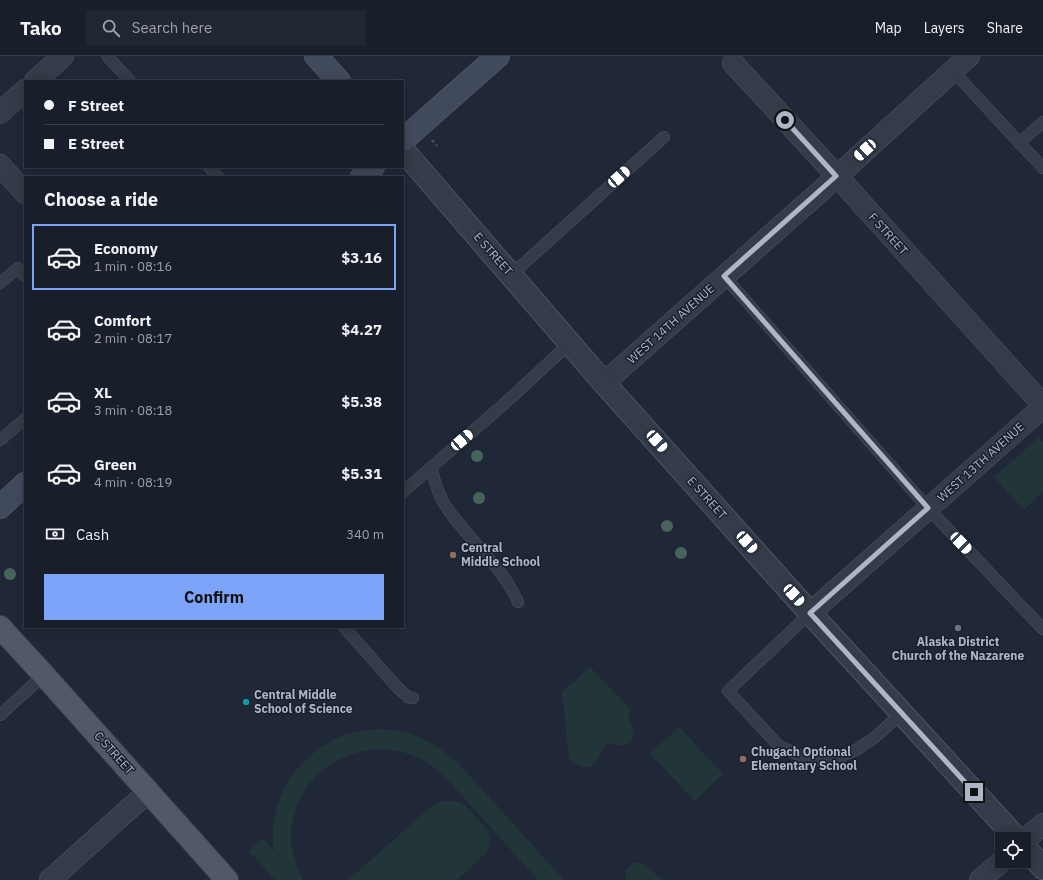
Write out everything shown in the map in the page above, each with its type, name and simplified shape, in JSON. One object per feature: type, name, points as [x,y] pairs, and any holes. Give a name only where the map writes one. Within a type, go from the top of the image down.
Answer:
[{"type":"main road","points":[[316,56],[338,80]]},
{"type":"main road","points":[[404,139],[498,56]]},
{"type":"main road","points":[[363,176],[372,168]]},
{"type":"main road","points":[[0,507],[24,485]]},
{"type":"main road","name":"C STREET","points":[[0,627],[227,880]]},
{"type":"street","points":[[36,80],[63,56]]},
{"type":"street","name":"WEST 14TH AVENUE","points":[[604,383],[969,56]]},
{"type":"street","name":"F STREET","points":[[737,60],[836,176],[1043,406]]},
{"type":"street","points":[[0,113],[24,91]]},
{"type":"street","name":"E STREET","points":[[404,151],[604,383],[810,613],[1011,832]]},
{"type":"street","points":[[0,166],[24,192]]},
{"type":"street","name":"WEST 13TH AVENUE","points":[[810,613],[1043,406]]},
{"type":"street","points":[[50,880],[148,792]]},
{"type":"street","points":[[1031,835],[1043,824]]},
{"type":"street","points":[[1031,854],[1043,868]]},
{"type":"street","points":[[980,880],[995,867]]},
{"type":"lane","points":[[107,56],[129,80]]},
{"type":"lane","points":[[953,71],[1043,168]]},
{"type":"lane","points":[[1020,143],[1043,122]]},
{"type":"lane","points":[[511,275],[664,137]]},
{"type":"lane","points":[[210,168],[217,176]]},
{"type":"lane","points":[[0,283],[18,268],[24,275]]},
{"type":"lane","points":[[724,276],[928,508],[1043,629]]},
{"type":"lane","points":[[404,491],[504,404],[570,343]]},
{"type":"lane","points":[[0,440],[24,420]]},
{"type":"lane","points":[[430,468],[438,492],[446,507],[504,576],[518,602]]},
{"type":"lane","points":[[810,613],[728,691],[779,746],[805,758],[830,761],[856,750],[874,738],[902,713]]},
{"type":"lane","points":[[345,628],[398,687],[408,697],[413,698]]},
{"type":"lane","points":[[0,715],[44,675]]},
{"type":"green space","points":[[1039,437],[1043,442],[1043,492],[1024,510],[994,477]]},
{"type":"green space","points":[[590,667],[631,710],[628,714],[633,729],[633,738],[631,742],[625,745],[608,744],[602,750],[594,764],[583,767],[574,763],[569,758],[562,692]]},
{"type":"green space","points":[[679,727],[723,774],[695,801],[650,754]]},
{"type":"green space","points":[[381,729],[415,735],[433,744],[451,757],[460,765],[564,880],[538,880],[446,778],[430,764],[419,758],[397,751],[375,750],[353,754],[334,762],[317,776],[303,793],[294,813],[291,836],[294,859],[303,880],[275,880],[249,851],[262,838],[274,851],[273,832],[275,814],[289,781],[300,766],[328,743],[345,735]]},
{"type":"green space","points":[[444,801],[455,801],[465,805],[487,829],[490,840],[487,852],[457,880],[348,880],[432,806]]},
{"type":"green space","points":[[634,862],[642,863],[663,880],[626,880],[625,870]]},
{"type":"place","name":"Central Middle School","points":[[453,555]]},
{"type":"place","name":"Alaska District Church of the Nazarene","points":[[958,628]]},
{"type":"place","name":"Central Middle School of Science","points":[[246,702]]},
{"type":"place","name":"Chugach Optional Elementary School","points":[[743,759]]},
{"type":"route","points":[[785,120],[836,176],[724,276],[928,508],[810,613],[974,792]]}]
